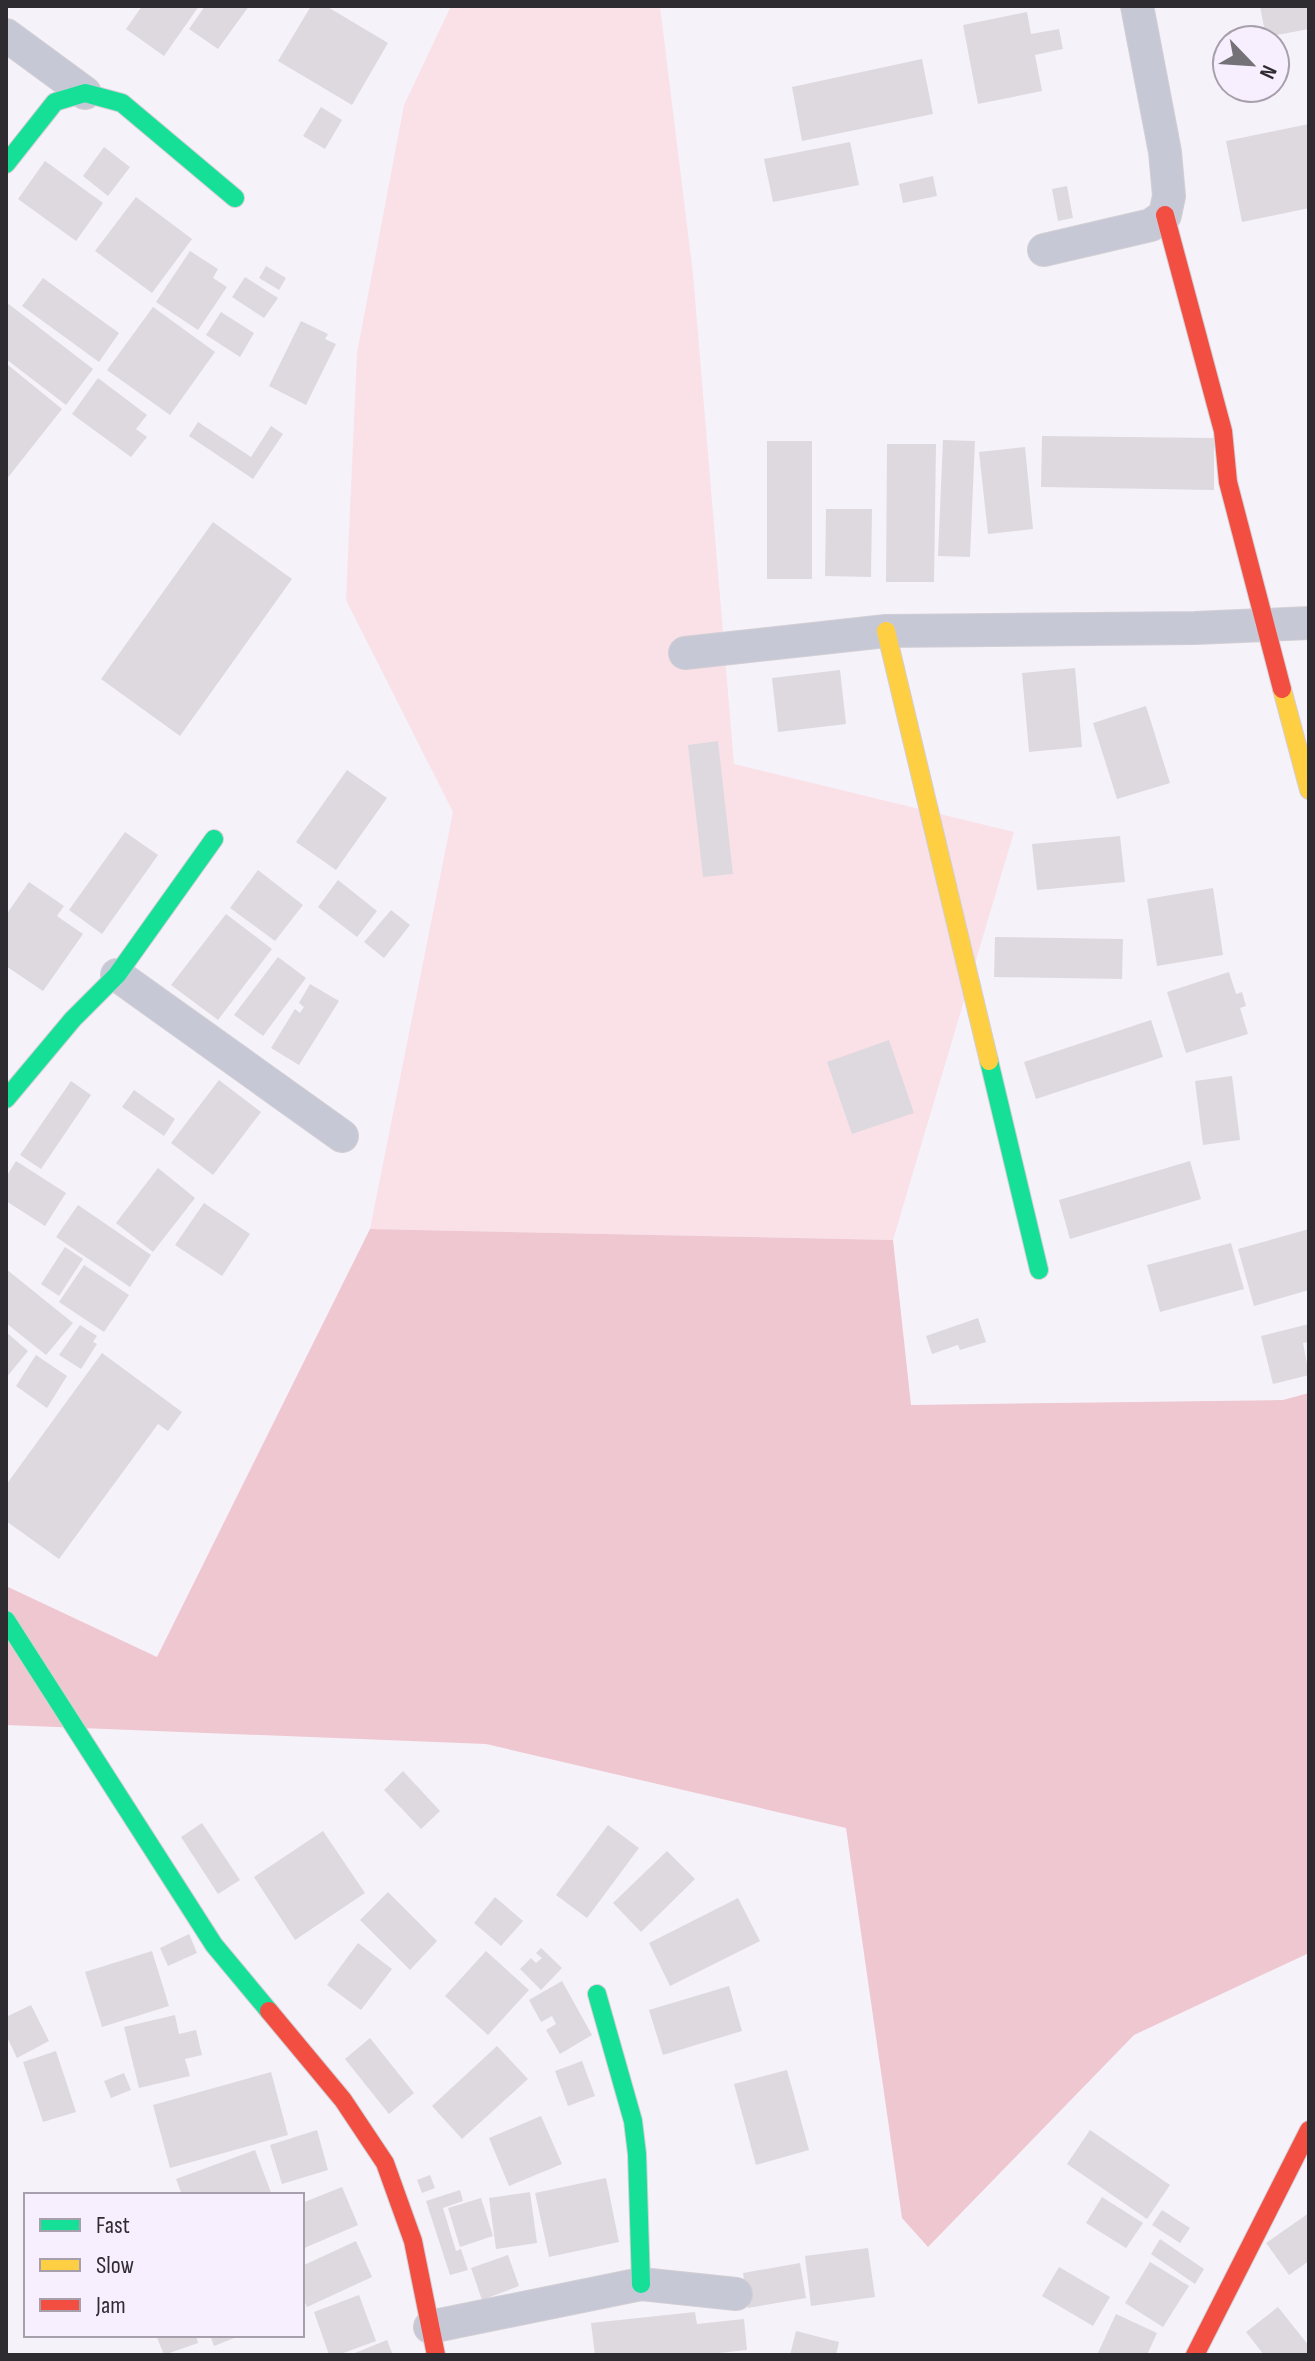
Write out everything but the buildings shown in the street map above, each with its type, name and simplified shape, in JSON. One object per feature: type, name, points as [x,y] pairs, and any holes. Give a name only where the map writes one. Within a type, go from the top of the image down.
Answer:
[{"type":"street","points":[[1137,6],[1165,152],[1169,196],[1165,215],[1223,431],[1228,482],[1264,626],[1309,790]]},
{"type":"street","points":[[6,35],[85,93],[122,103],[235,198]]},
{"type":"street","points":[[6,164],[55,102],[85,93]]},
{"type":"street","points":[[1044,250],[1151,225],[1165,215]]},
{"type":"street","points":[[685,653],[886,631],[1309,623]]},
{"type":"street","points":[[886,631],[1039,1270]]},
{"type":"street","points":[[6,1099],[73,1019],[117,975],[214,839]]},
{"type":"street","points":[[117,975],[342,1136]]},
{"type":"street","points":[[6,1620],[214,1945],[343,2100],[385,2163],[413,2241],[433,2341],[641,2284],[736,2294]]},
{"type":"street","points":[[597,1994],[633,2121],[641,2284]]},
{"type":"street","points":[[1195,2355],[1309,2130]]},
{"type":"shaded area","points":[[451,6],[660,6],[693,274],[734,764],[1014,832],[893,1240],[370,1229],[453,812],[346,600],[357,353],[404,105]]},
{"type":"shaded area","points":[[370,1229],[893,1240],[911,1405],[1283,1400],[1309,1393],[1309,1953],[1134,2035],[928,2247],[902,2218],[846,1828],[486,1744],[6,1725],[6,1586],[157,1657]]},
{"type":"traffic: fast","points":[[6,164],[55,102],[85,93],[122,103],[235,198]]},
{"type":"traffic: fast","points":[[6,1099],[73,1019],[117,975],[214,839]]},
{"type":"traffic: fast","points":[[989,1061],[1039,1270]]},
{"type":"traffic: fast","points":[[6,1620],[214,1945],[269,2011]]},
{"type":"traffic: fast","points":[[597,1994],[633,2121],[641,2284]]},
{"type":"traffic: slow","points":[[886,631],[989,1061]]},
{"type":"traffic: slow","points":[[1282,689],[1309,790]]},
{"type":"traffic: jam","points":[[1165,215],[1223,431],[1228,482],[1282,689]]},
{"type":"traffic: jam","points":[[269,2011],[343,2100],[385,2163],[413,2241],[436,2355]]},
{"type":"traffic: jam","points":[[1195,2355],[1309,2130]]}]
